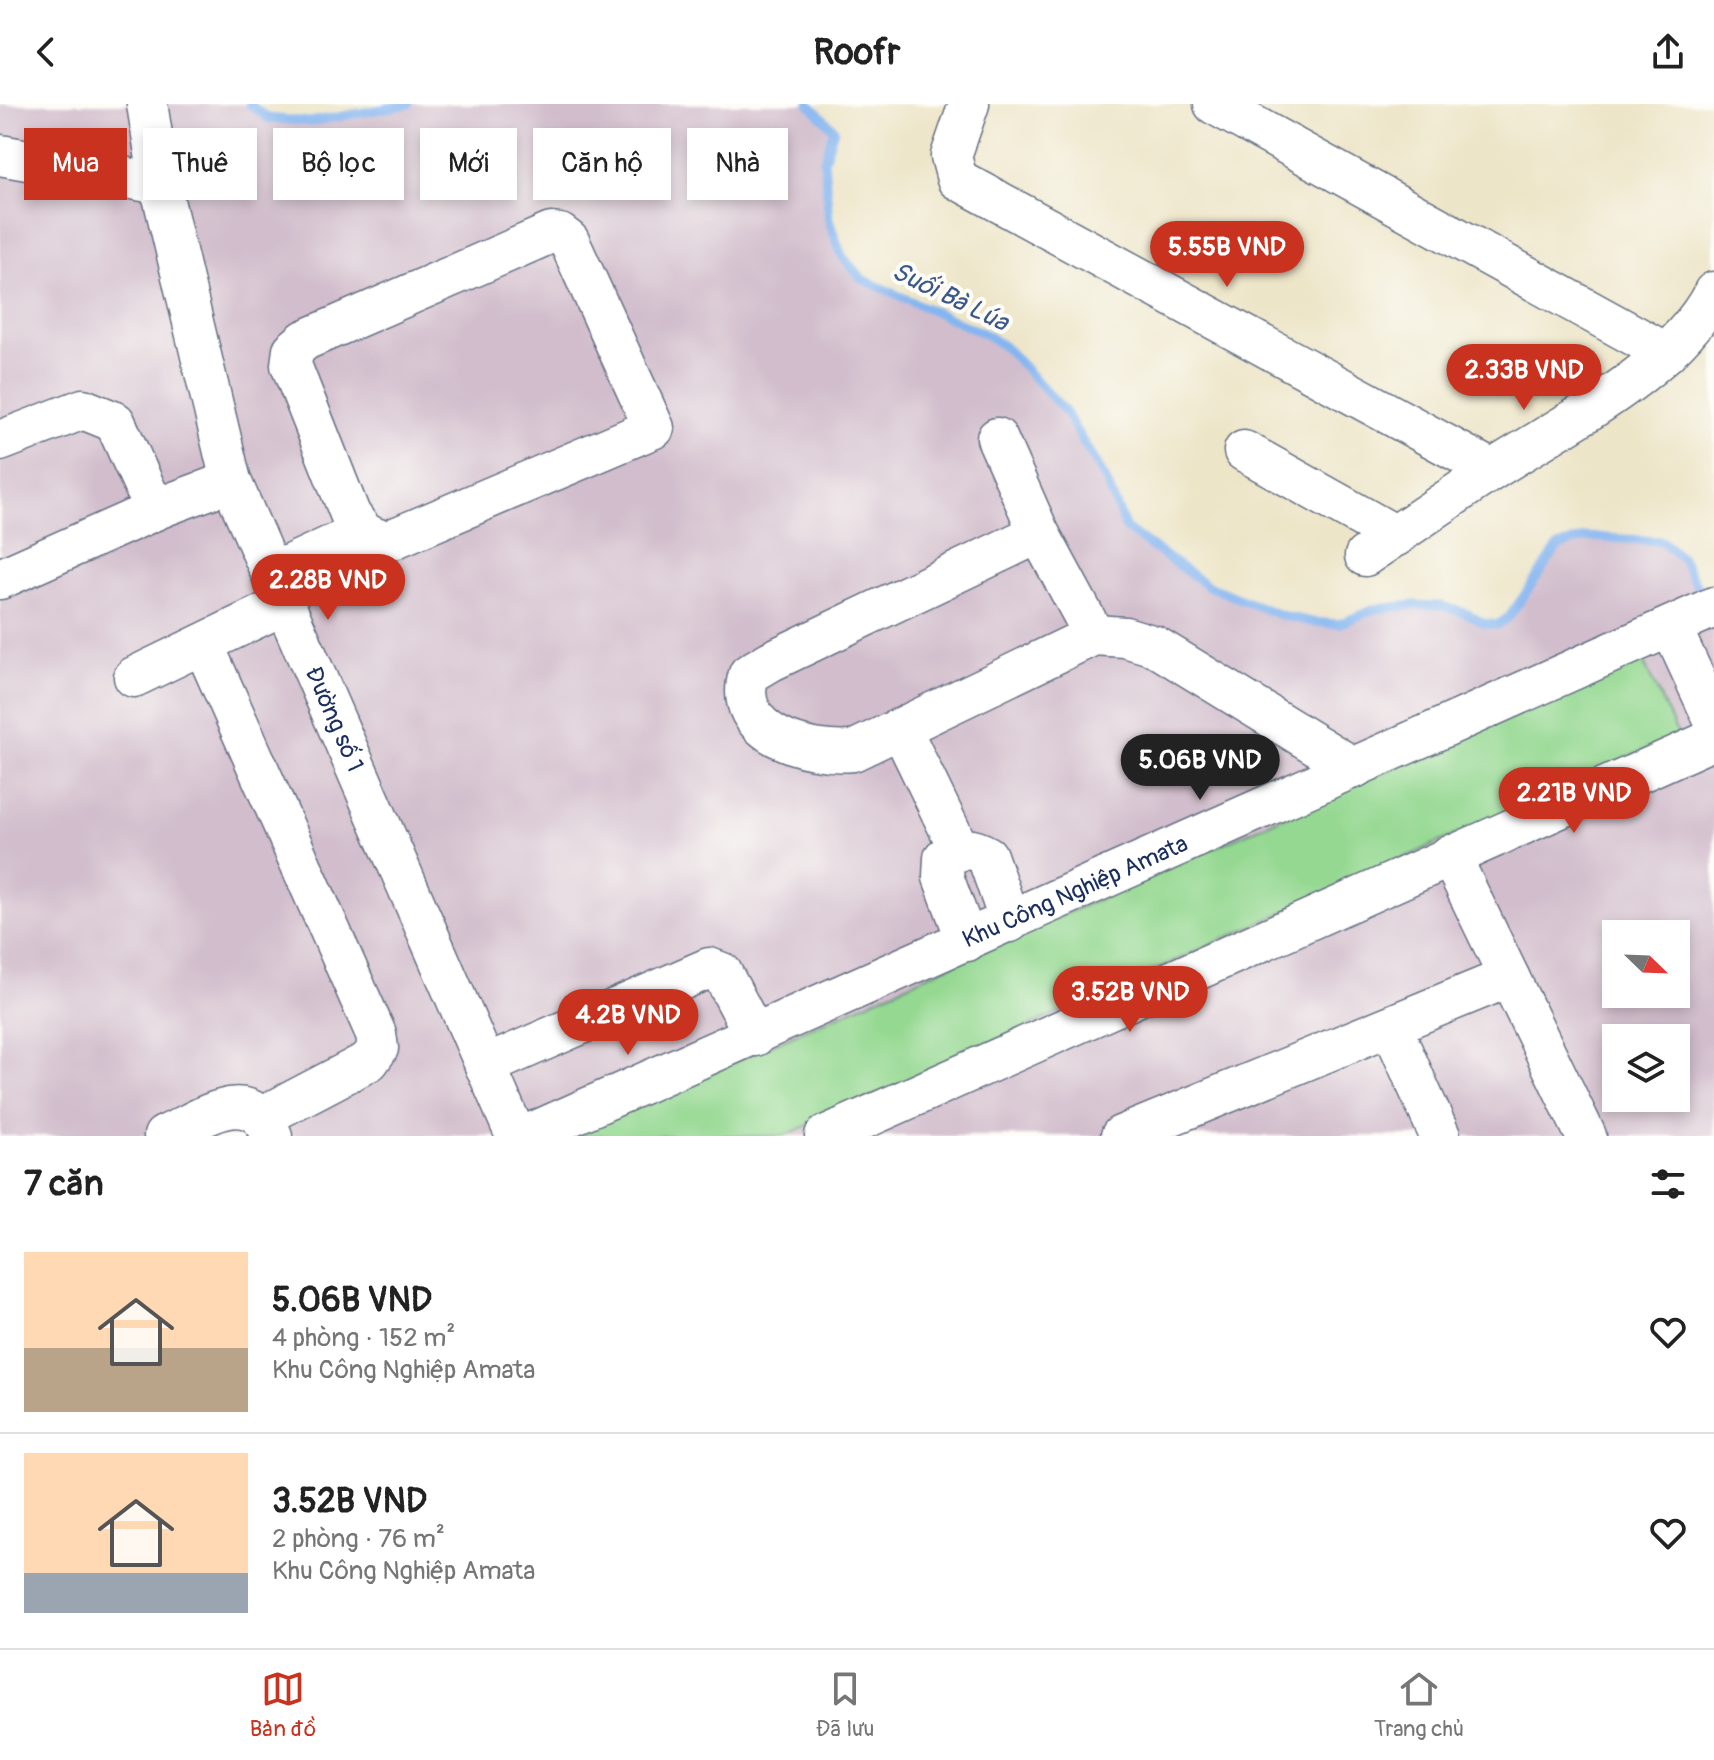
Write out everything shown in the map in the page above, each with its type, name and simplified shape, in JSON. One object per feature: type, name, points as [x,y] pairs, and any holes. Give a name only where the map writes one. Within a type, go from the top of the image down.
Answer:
[{"type":"street","name":"Đường số 1","points":[[147,104],[151,128]]},
{"type":"street","points":[[969,104],[951,156],[957,179],[1492,470]]},
{"type":"street","points":[[1214,104],[1666,353]]},
{"type":"street","points":[[0,155],[143,181]]},
{"type":"street","name":"Đường số 1","points":[[164,200],[231,481],[516,1136]]},
{"type":"street","points":[[551,233],[560,234],[569,241],[654,428],[388,541],[361,532],[350,514],[291,365],[293,350],[305,340],[551,233]]},
{"type":"street","points":[[1244,451],[1380,546],[1592,406],[1666,353],[1706,307],[1714,292]]},
{"type":"street","points":[[0,441],[83,409],[101,413],[115,422],[149,497],[164,506]]},
{"type":"street","points":[[997,438],[1039,533],[1094,635]]},
{"type":"street","points":[[0,579],[164,506],[231,481]]},
{"type":"street","points":[[134,677],[203,644],[361,532]]},
{"type":"street","points":[[1039,533],[749,674],[744,689],[746,700],[760,724],[782,740],[806,750],[853,751],[1094,635],[1125,637],[1155,646],[1354,768]]},
{"type":"street","name":"Khu Công Nghiệp Amata","points":[[525,1136],[1714,607]]},
{"type":"street","points":[[1671,627],[1714,720]]},
{"type":"street","points":[[164,1136],[232,1105],[249,1108],[268,1126],[369,1061],[378,1048],[376,1034],[203,644]]},
{"type":"street","points":[[901,729],[959,849]]},
{"type":"street","points":[[825,1136],[1714,739]]},
{"type":"street","points":[[967,941],[943,877],[944,858],[959,849],[973,849],[987,856],[1010,922]]},
{"type":"street","points":[[1450,855],[1586,1136]]},
{"type":"street","points":[[485,1066],[709,968],[722,973],[755,1036]]},
{"type":"street","points":[[1121,1136],[1509,977]]},
{"type":"street","points":[[1391,1026],[1440,1136]]},
{"type":"shaded area","points":[[0,104],[249,104],[268,118],[310,122],[409,104],[809,104],[834,129],[824,160],[829,220],[842,257],[862,279],[987,335],[1006,348],[1064,410],[1105,478],[1126,529],[1209,586],[1280,615],[1312,622],[1339,624],[1375,609],[1413,605],[1442,606],[1468,614],[1483,623],[1497,625],[1509,617],[1558,547],[1587,537],[1662,541],[1682,559],[1714,626],[1714,1136],[0,1136]]},
{"type":"green space","points":[[1641,657],[1678,735],[784,1136],[568,1136]]},
{"type":"waterway","name":"Suối Bà Lúa","points":[[249,104],[268,118],[310,122],[409,104]]},
{"type":"waterway","name":"Suối Bà Lúa","points":[[809,104],[834,129],[824,160],[829,220],[842,256],[862,279],[987,335],[1006,348],[1064,410],[1105,478],[1126,529],[1208,586],[1280,615],[1312,622],[1339,624],[1375,609],[1413,605],[1442,606],[1468,614],[1483,623],[1497,625],[1509,617],[1558,547],[1587,537],[1662,541],[1682,559],[1697,586]]}]
